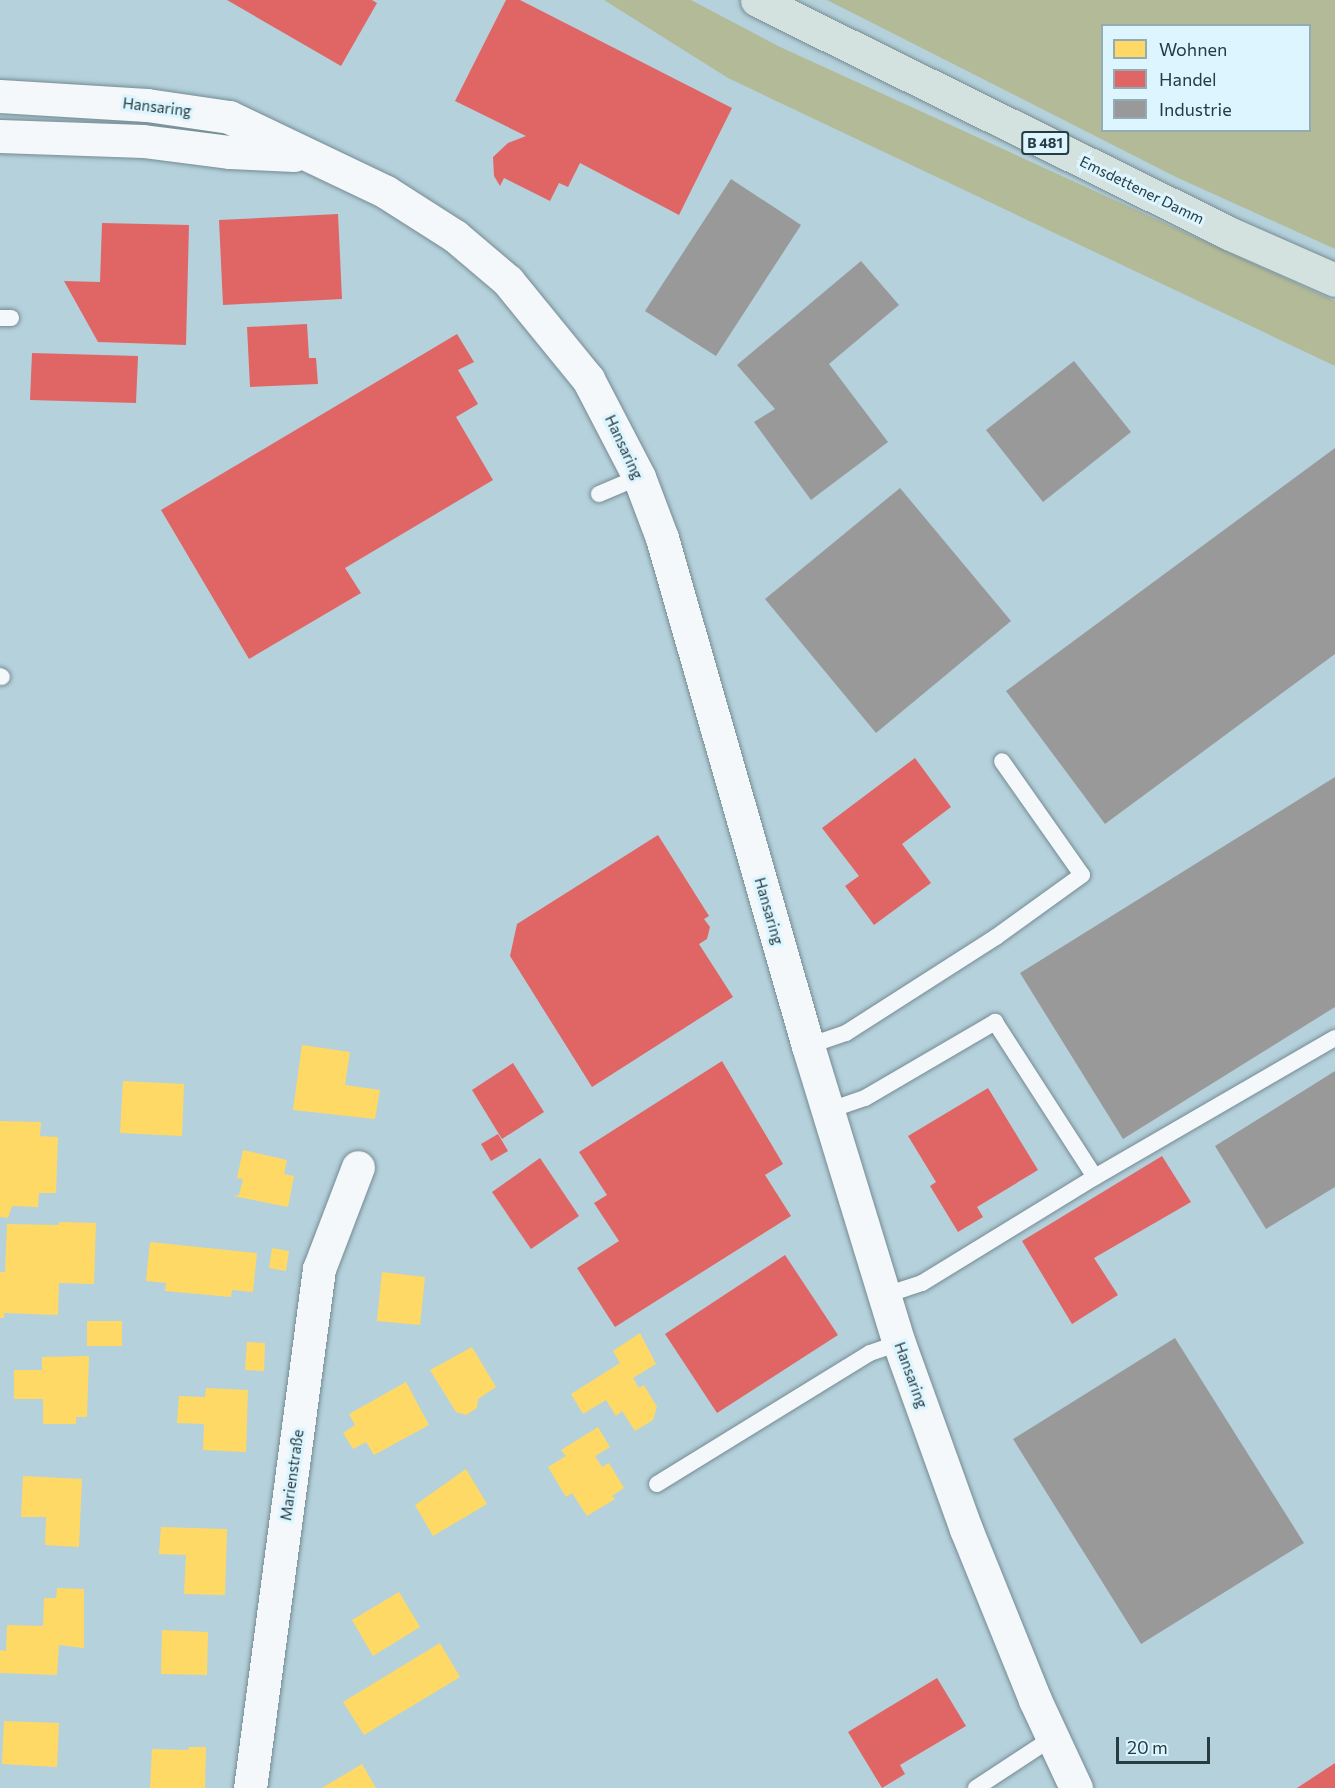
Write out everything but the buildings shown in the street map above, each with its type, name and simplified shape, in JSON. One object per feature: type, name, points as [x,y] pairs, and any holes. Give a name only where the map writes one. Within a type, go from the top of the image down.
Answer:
[{"type":"main road","name":"Emsdettener Damm","points":[[757,0],[1223,230],[1335,280]]},
{"type":"street","name":"Hansaring","points":[[0,96],[147,105],[229,117],[386,192],[455,236],[508,281],[588,379],[639,477],[688,624],[807,1046],[899,1343],[966,1529],[1052,1738],[1076,1788]]},
{"type":"street","name":"Hansaring","points":[[0,136],[143,141],[230,152],[305,155]]},
{"type":"street","name":"Marienstraße","points":[[250,1788],[319,1269],[358,1167]]},
{"type":"lane","points":[[598,494],[639,477]]},
{"type":"lane","points":[[807,1046],[846,1033],[996,937],[1082,875],[1002,761]]},
{"type":"lane","points":[[827,1111],[865,1098],[995,1022],[1095,1177]]},
{"type":"lane","points":[[883,1296],[922,1283],[1095,1177],[1335,1038]]},
{"type":"lane","points":[[657,1484],[870,1353],[899,1343]]},
{"type":"lane","points":[[976,1788],[1052,1738]]},
{"type":"green space","points":[[604,0],[691,0],[778,46],[1335,301],[1335,366],[728,78]]},
{"type":"green space","points":[[827,0],[1335,0],[1335,249],[1176,177]]}]
